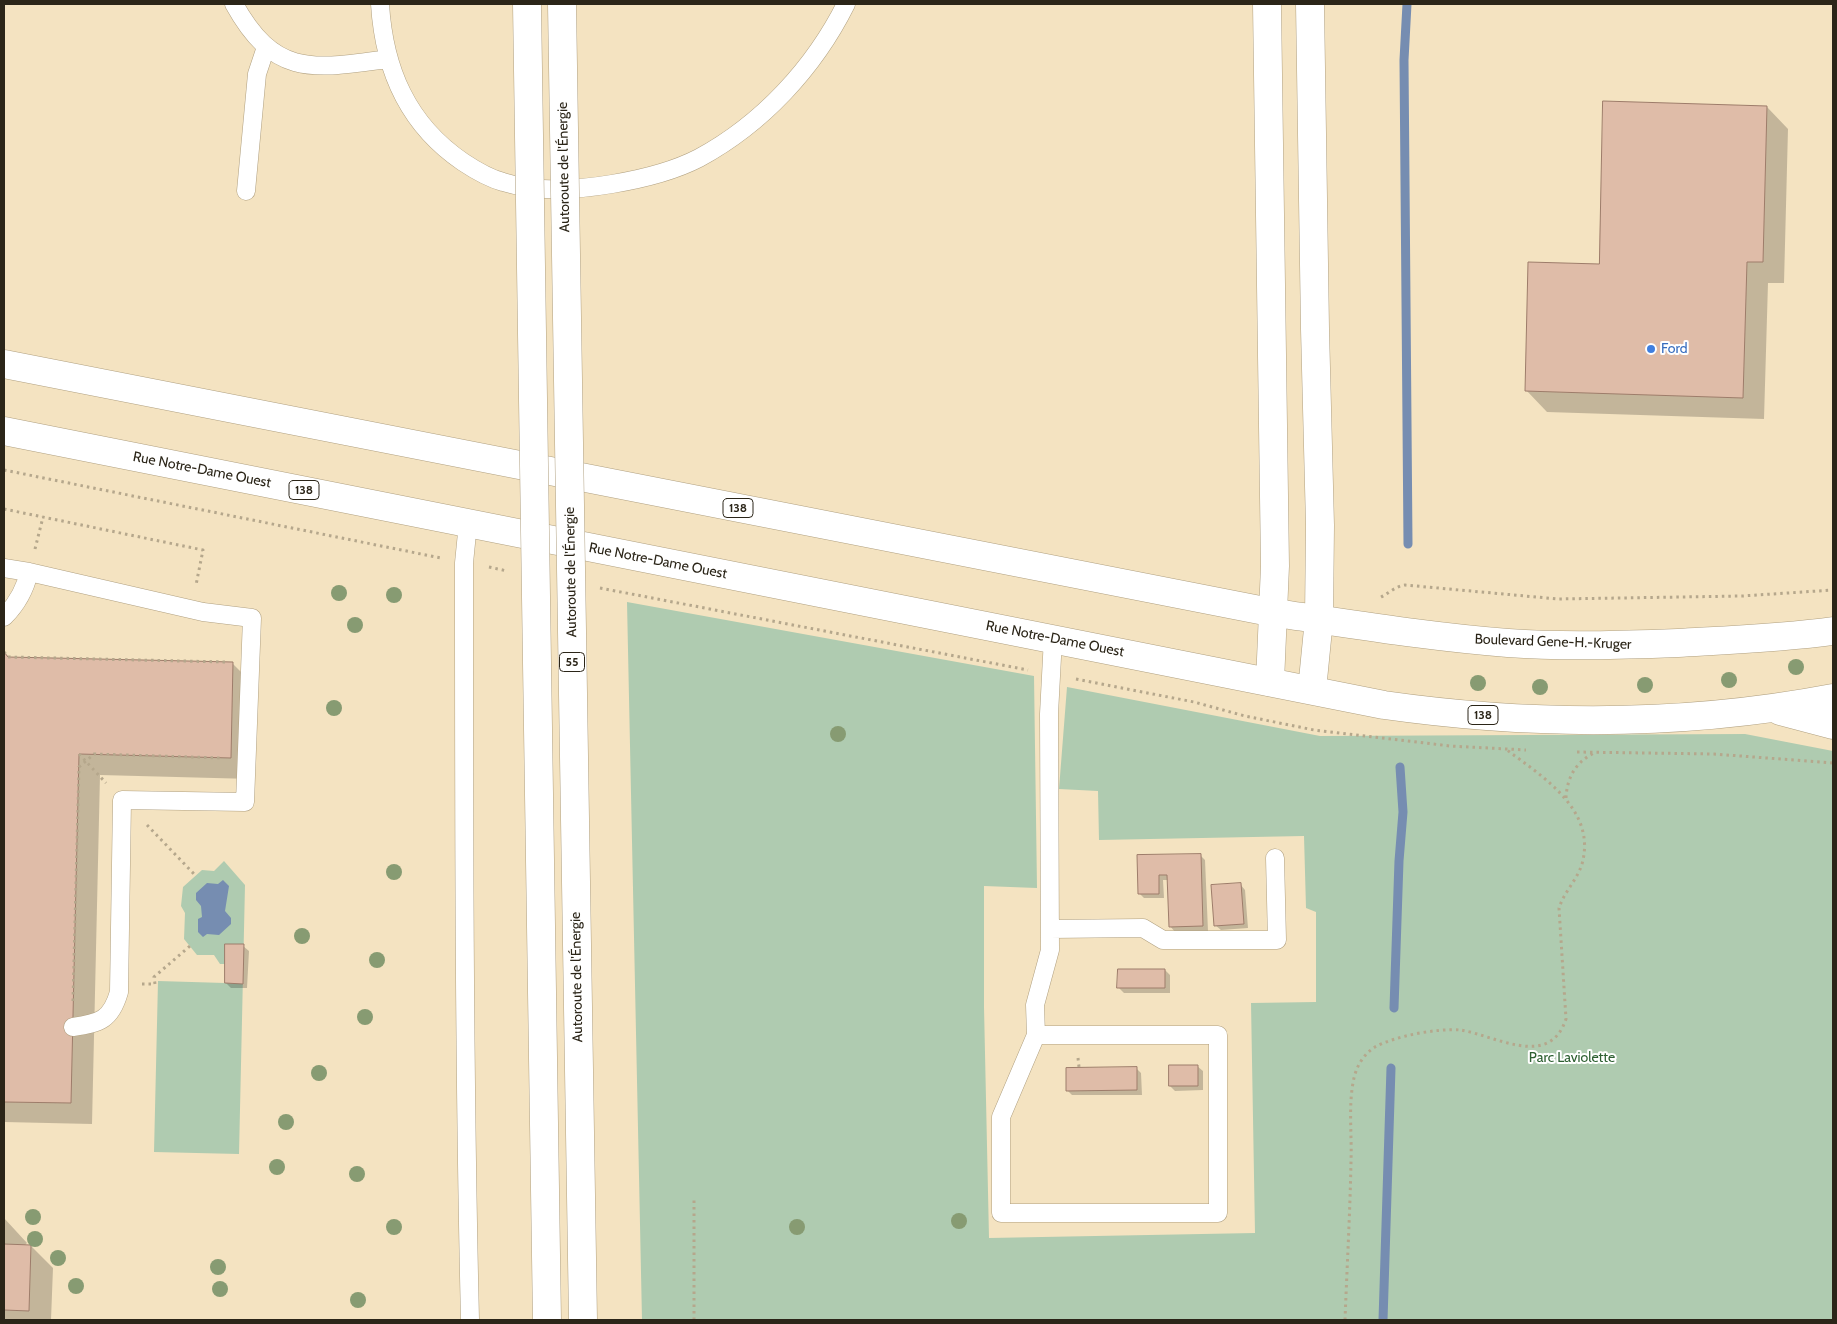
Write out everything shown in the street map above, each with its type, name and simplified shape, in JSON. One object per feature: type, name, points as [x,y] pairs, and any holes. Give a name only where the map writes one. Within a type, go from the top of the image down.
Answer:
[{"type":"main road","points":[[526,4],[548,1320]]},
{"type":"main road","name":"Autoroute de l'Énergie","points":[[562,4],[583,1320]]},
{"type":"main road","points":[[1267,4],[1275,613],[1270,682]]},
{"type":"main road","points":[[1310,4],[1314,329],[1320,525],[1319,619],[1312,690]]},
{"type":"main road","name":"138","points":[[4,364],[1275,613]]},
{"type":"main road","name":"Rue Notre-Dame Ouest","points":[[4,432],[1312,690]]},
{"type":"main road","name":"Boulevard Gene-H.-Kruger","points":[[1275,613],[1457,638],[1554,645],[1617,645],[1719,641],[1833,631]]},
{"type":"main road","name":"138","points":[[1312,690],[1407,708],[1460,714],[1543,718],[1656,718],[1767,708],[1833,698]]},
{"type":"main road","points":[[1767,708],[1833,725]]},
{"type":"lane","points":[[234,4],[250,31],[266,47],[284,58],[302,64],[331,66],[388,59]]},
{"type":"lane","points":[[380,4],[381,26],[388,59],[399,88],[414,114],[444,146],[478,172],[502,182],[528,188],[560,189],[597,186],[640,178],[697,159],[730,139],[760,115],[799,75],[822,45],[846,4]]},
{"type":"lane","points":[[246,190],[258,74],[266,47]]},
{"type":"lane","points":[[468,523],[464,562],[463,826],[470,1320]]},
{"type":"lane","points":[[4,568],[191,609],[252,618],[246,802],[122,800],[119,992],[114,1006],[105,1018],[91,1024],[73,1027]]},
{"type":"lane","points":[[4,617],[21,595],[29,572]]},
{"type":"lane","points":[[1036,1035],[1218,1035],[1218,1214],[1001,1213],[1000,1117],[1036,1035],[1035,1005],[1050,950],[1049,723],[1053,638]]},
{"type":"lane","points":[[1050,929],[1143,928],[1163,940],[1277,940],[1275,858]]},
{"type":"path","points":[[4,470],[441,558]]},
{"type":"path","points":[[4,509],[203,550],[191,609]]},
{"type":"path","points":[[29,572],[43,517]]},
{"type":"path","points":[[485,566],[513,572]]},
{"type":"path","points":[[1390,593],[1399,586],[1405,585],[1558,599],[1742,596],[1833,590]]},
{"type":"path","points":[[598,588],[1034,671]]},
{"type":"path","points":[[4,652],[8,657],[233,662]]},
{"type":"path","points":[[1085,680],[1194,702],[1245,716],[1314,730],[1424,743],[1507,750],[1533,750]]},
{"type":"path","points":[[1345,1320],[1352,1090],[1356,1070],[1364,1058],[1375,1047],[1387,1042],[1419,1034],[1447,1030],[1471,1032],[1513,1044],[1532,1047],[1547,1043],[1560,1032],[1566,1019],[1567,1008],[1559,908],[1578,873],[1584,848],[1579,822],[1566,798],[1507,750]]},
{"type":"path","points":[[1569,752],[1714,754],[1833,763]]},
{"type":"path","points":[[1566,798],[1572,773],[1582,761],[1595,752]]},
{"type":"path","points":[[79,754],[103,779]]},
{"type":"path","points":[[170,849],[195,875]]},
{"type":"path","points":[[138,984],[155,984],[154,977],[190,946]]},
{"type":"path","points":[[694,1200],[694,1320]]},
{"type":"green space","name":"Parc Laviolette","points":[[627,602],[1034,676],[1037,888],[984,886],[984,1007],[989,1238],[1255,1233],[1251,1003],[1316,1002],[1316,912],[1306,908],[1304,836],[1099,840],[1098,791],[1059,789],[1067,687],[1320,736],[1745,734],[1833,751],[1833,1320],[642,1320]]},
{"type":"green space","points":[[224,861],[245,885],[239,1154],[154,1152],[158,981],[225,983],[225,964],[220,964],[214,955],[197,955],[184,939],[185,913],[181,906],[183,887],[202,870],[214,871]]},
{"type":"water","points":[[223,880],[229,886],[225,911],[231,918],[231,924],[219,935],[207,934],[203,937],[198,932],[198,919],[202,917],[201,906],[196,900],[196,893],[207,883],[218,884]]},
{"type":"building","points":[[1603,101],[1767,106],[1763,262],[1747,262],[1743,398],[1525,391],[1528,262],[1599,264]]},
{"type":"building","points":[[4,652],[8,657],[233,662],[231,758],[79,754],[71,1103],[4,1102]]},
{"type":"building","points":[[1201,854],[1203,926],[1169,927],[1167,875],[1159,875],[1159,894],[1138,894],[1137,855]]},
{"type":"building","points":[[1241,883],[1244,924],[1214,926],[1211,885]]},
{"type":"building","points":[[225,944],[244,944],[243,984],[225,983]]},
{"type":"building","points":[[1118,969],[1165,969],[1165,988],[1117,988]]},
{"type":"building","points":[[1169,1065],[1198,1065],[1198,1086],[1169,1086]]},
{"type":"building","points":[[1137,1067],[1137,1090],[1066,1091],[1066,1068]]},
{"type":"building","points":[[4,1244],[31,1245],[29,1311],[4,1310]]},
{"type":"waterway","points":[[1407,4],[1404,60],[1408,544]]},
{"type":"waterway","points":[[1394,1008],[1399,861],[1403,812],[1400,767]]},
{"type":"waterway","points":[[1383,1320],[1391,1068]]},
{"type":"place","name":"Ford","points":[[1651,349]]}]
